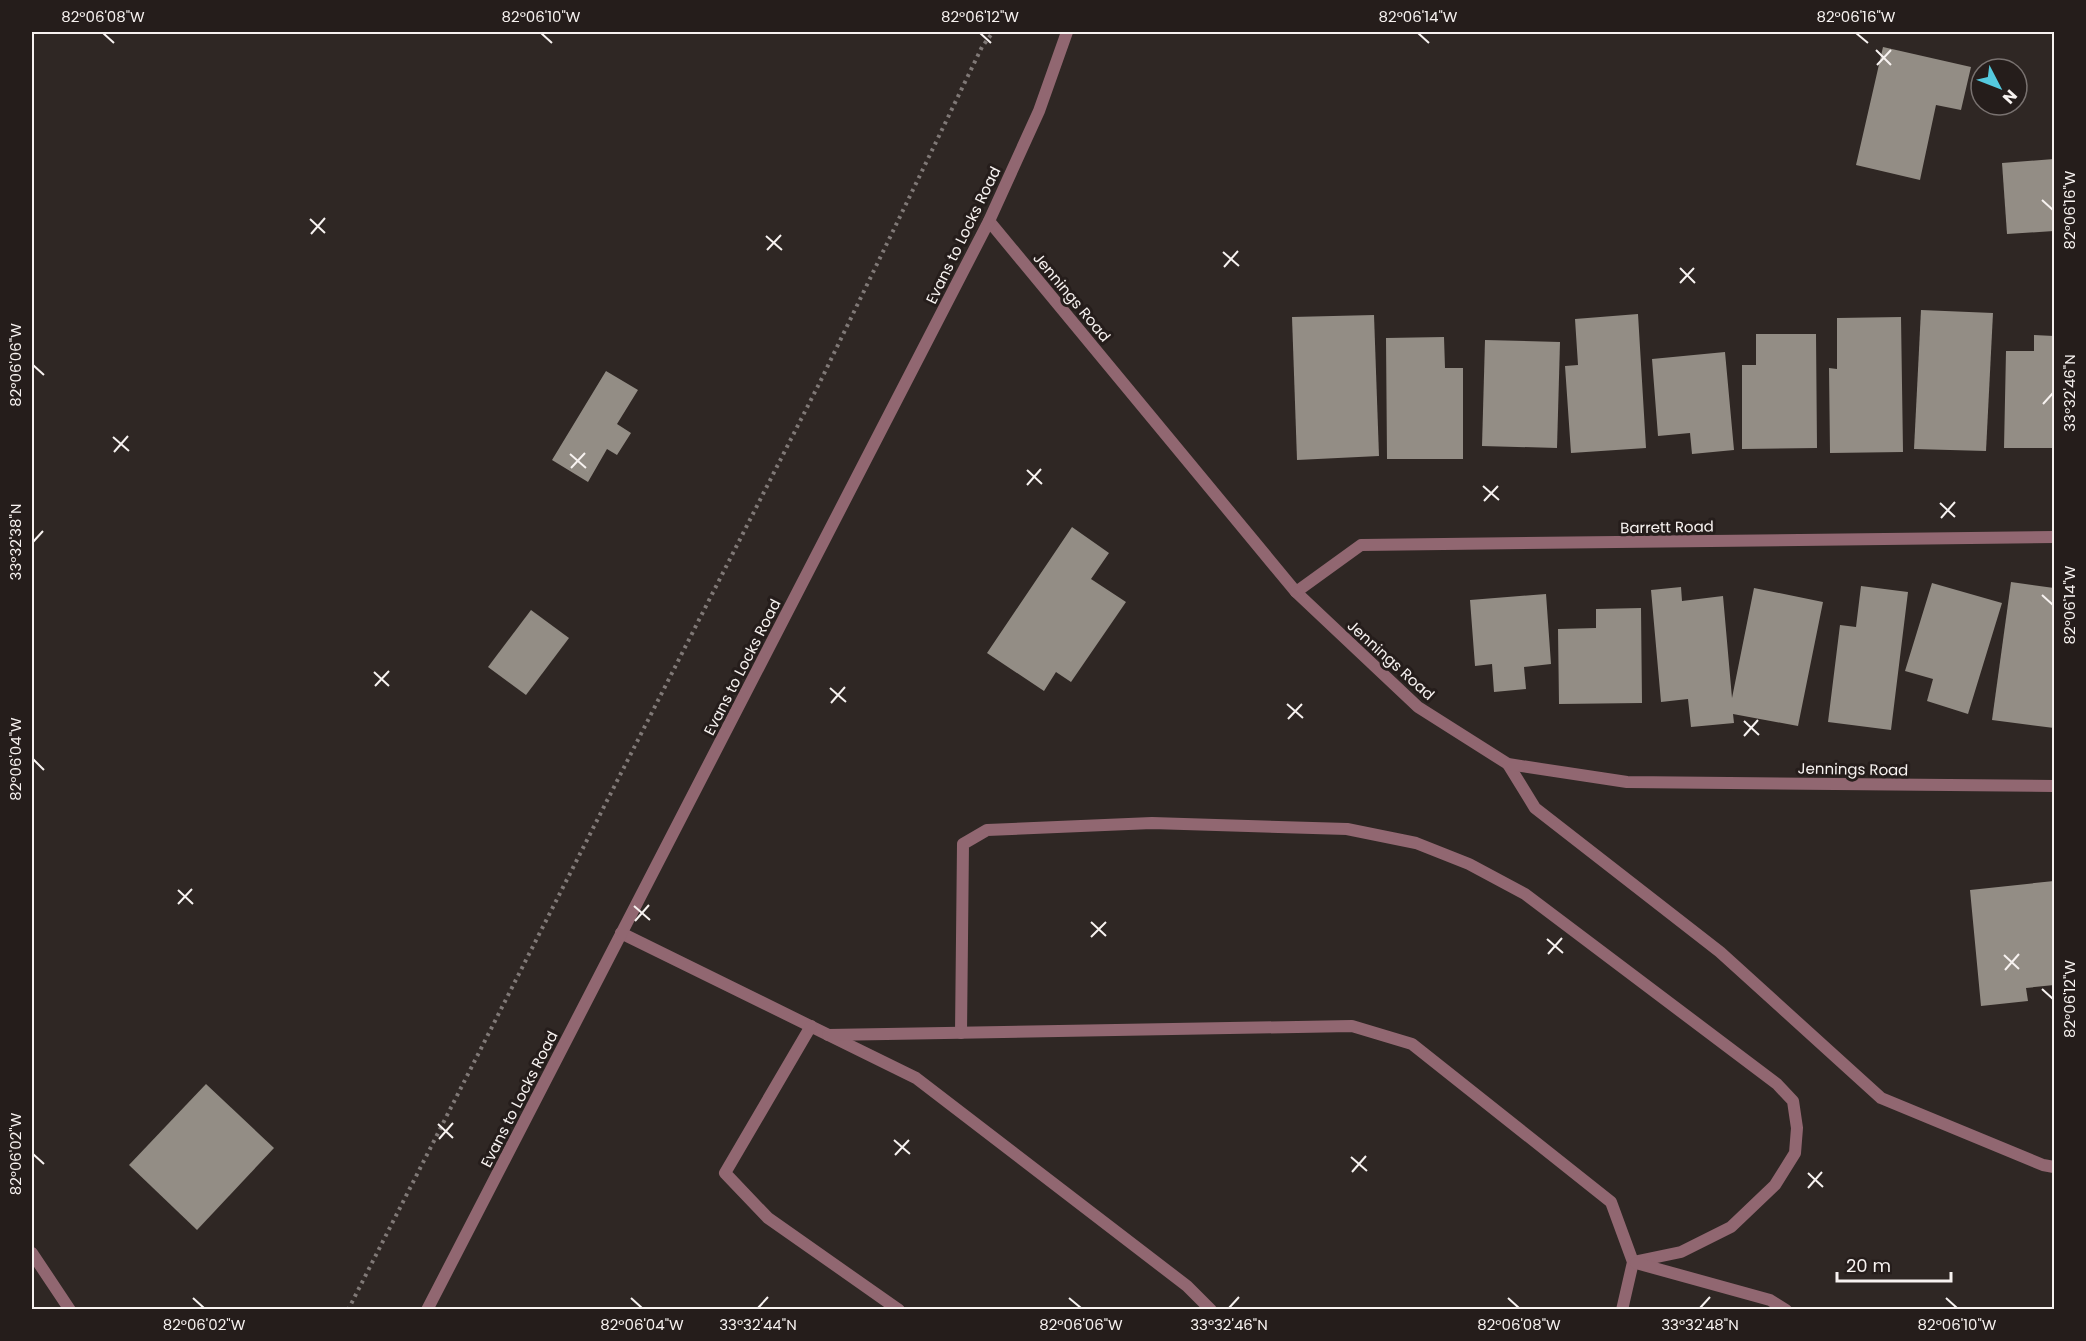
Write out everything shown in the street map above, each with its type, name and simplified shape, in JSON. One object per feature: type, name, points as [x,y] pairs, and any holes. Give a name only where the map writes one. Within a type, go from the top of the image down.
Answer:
[{"type":"street","name":"Evans to Locks Road","points":[[427,1310],[989,220],[1040,111],[1067,32]]},
{"type":"street","name":"Jennings Road","points":[[989,220],[1296,592],[1418,707],[1508,764],[1627,782],[2055,786]]},
{"type":"street","name":"Barrett Road","points":[[1296,592],[1361,545],[2055,537]]},
{"type":"street","points":[[1508,764],[1535,808],[1720,952],[1881,1098],[2043,1165],[2055,1167]]},
{"type":"street","points":[[961,1033],[963,844],[987,830],[1152,824],[1347,829],[1416,843],[1469,864],[1525,894],[1777,1084],[1793,1101],[1797,1128],[1795,1153],[1776,1185],[1731,1227],[1681,1252],[1633,1262]]},
{"type":"street","points":[[621,933],[916,1078],[1187,1286],[1211,1310]]},
{"type":"street","points":[[811,1026],[725,1173],[768,1218],[899,1310]]},
{"type":"street","points":[[828,1035],[1352,1026],[1412,1044],[1611,1202],[1633,1262],[1622,1310]]},
{"type":"street","points":[[32,1253],[70,1310]]},
{"type":"street","points":[[1633,1262],[1770,1300],[1786,1310]]},
{"type":"path","points":[[348,1310],[820,382],[982,47],[993,32]]},
{"type":"building","points":[[1883,47],[1969,67],[1961,110],[1936,105],[1920,180],[1856,165]]},
{"type":"building","points":[[2054,159],[2054,231],[2007,234],[2002,163]]},
{"type":"building","points":[[1921,310],[1993,313],[1986,451],[1914,449]]},
{"type":"building","points":[[1638,314],[1646,448],[1571,453],[1565,366],[1578,365],[1575,319]]},
{"type":"building","points":[[1374,315],[1379,456],[1297,460],[1292,317]]},
{"type":"building","points":[[1901,317],[1903,452],[1830,453],[1829,368],[1837,369],[1837,318]]},
{"type":"building","points":[[1756,334],[1816,334],[1817,448],[1742,449],[1742,365],[1756,365]]},
{"type":"building","points":[[2034,335],[2054,336],[2054,448],[2004,448],[2006,351],[2034,351]]},
{"type":"building","points":[[1444,337],[1445,368],[1463,368],[1463,459],[1387,459],[1386,338]]},
{"type":"building","points":[[1485,340],[1560,342],[1557,448],[1482,446]]},
{"type":"building","points":[[1725,352],[1734,450],[1692,454],[1690,433],[1658,436],[1652,359]]},
{"type":"building","points":[[606,371],[638,390],[617,424],[631,433],[617,455],[607,449],[588,482],[552,460]]},
{"type":"building","points":[[1072,527],[1109,553],[1091,579],[1126,602],[1071,682],[1056,672],[1044,691],[987,653]]},
{"type":"building","points":[[2011,582],[2054,588],[2054,728],[1992,720]]},
{"type":"building","points":[[1932,583],[2002,603],[1968,714],[1927,701],[1933,679],[1905,671]]},
{"type":"building","points":[[1861,586],[1908,592],[1891,730],[1828,722],[1840,625],[1856,627]]},
{"type":"building","points":[[1681,587],[1682,601],[1723,596],[1732,698],[1754,588],[1823,602],[1798,726],[1733,714],[1734,723],[1691,727],[1688,699],[1661,702],[1651,590]]},
{"type":"building","points":[[1546,594],[1551,664],[1524,667],[1526,689],[1494,692],[1492,664],[1475,666],[1470,600]]},
{"type":"building","points":[[1641,608],[1642,703],[1559,704],[1558,629],[1596,628],[1596,609]]},
{"type":"building","points":[[531,610],[569,638],[526,695],[488,667]]},
{"type":"building","points":[[2054,881],[2054,985],[2026,988],[2028,1001],[1981,1006],[1970,890]]},
{"type":"building","points":[[206,1084],[274,1148],[197,1230],[129,1165]]}]
